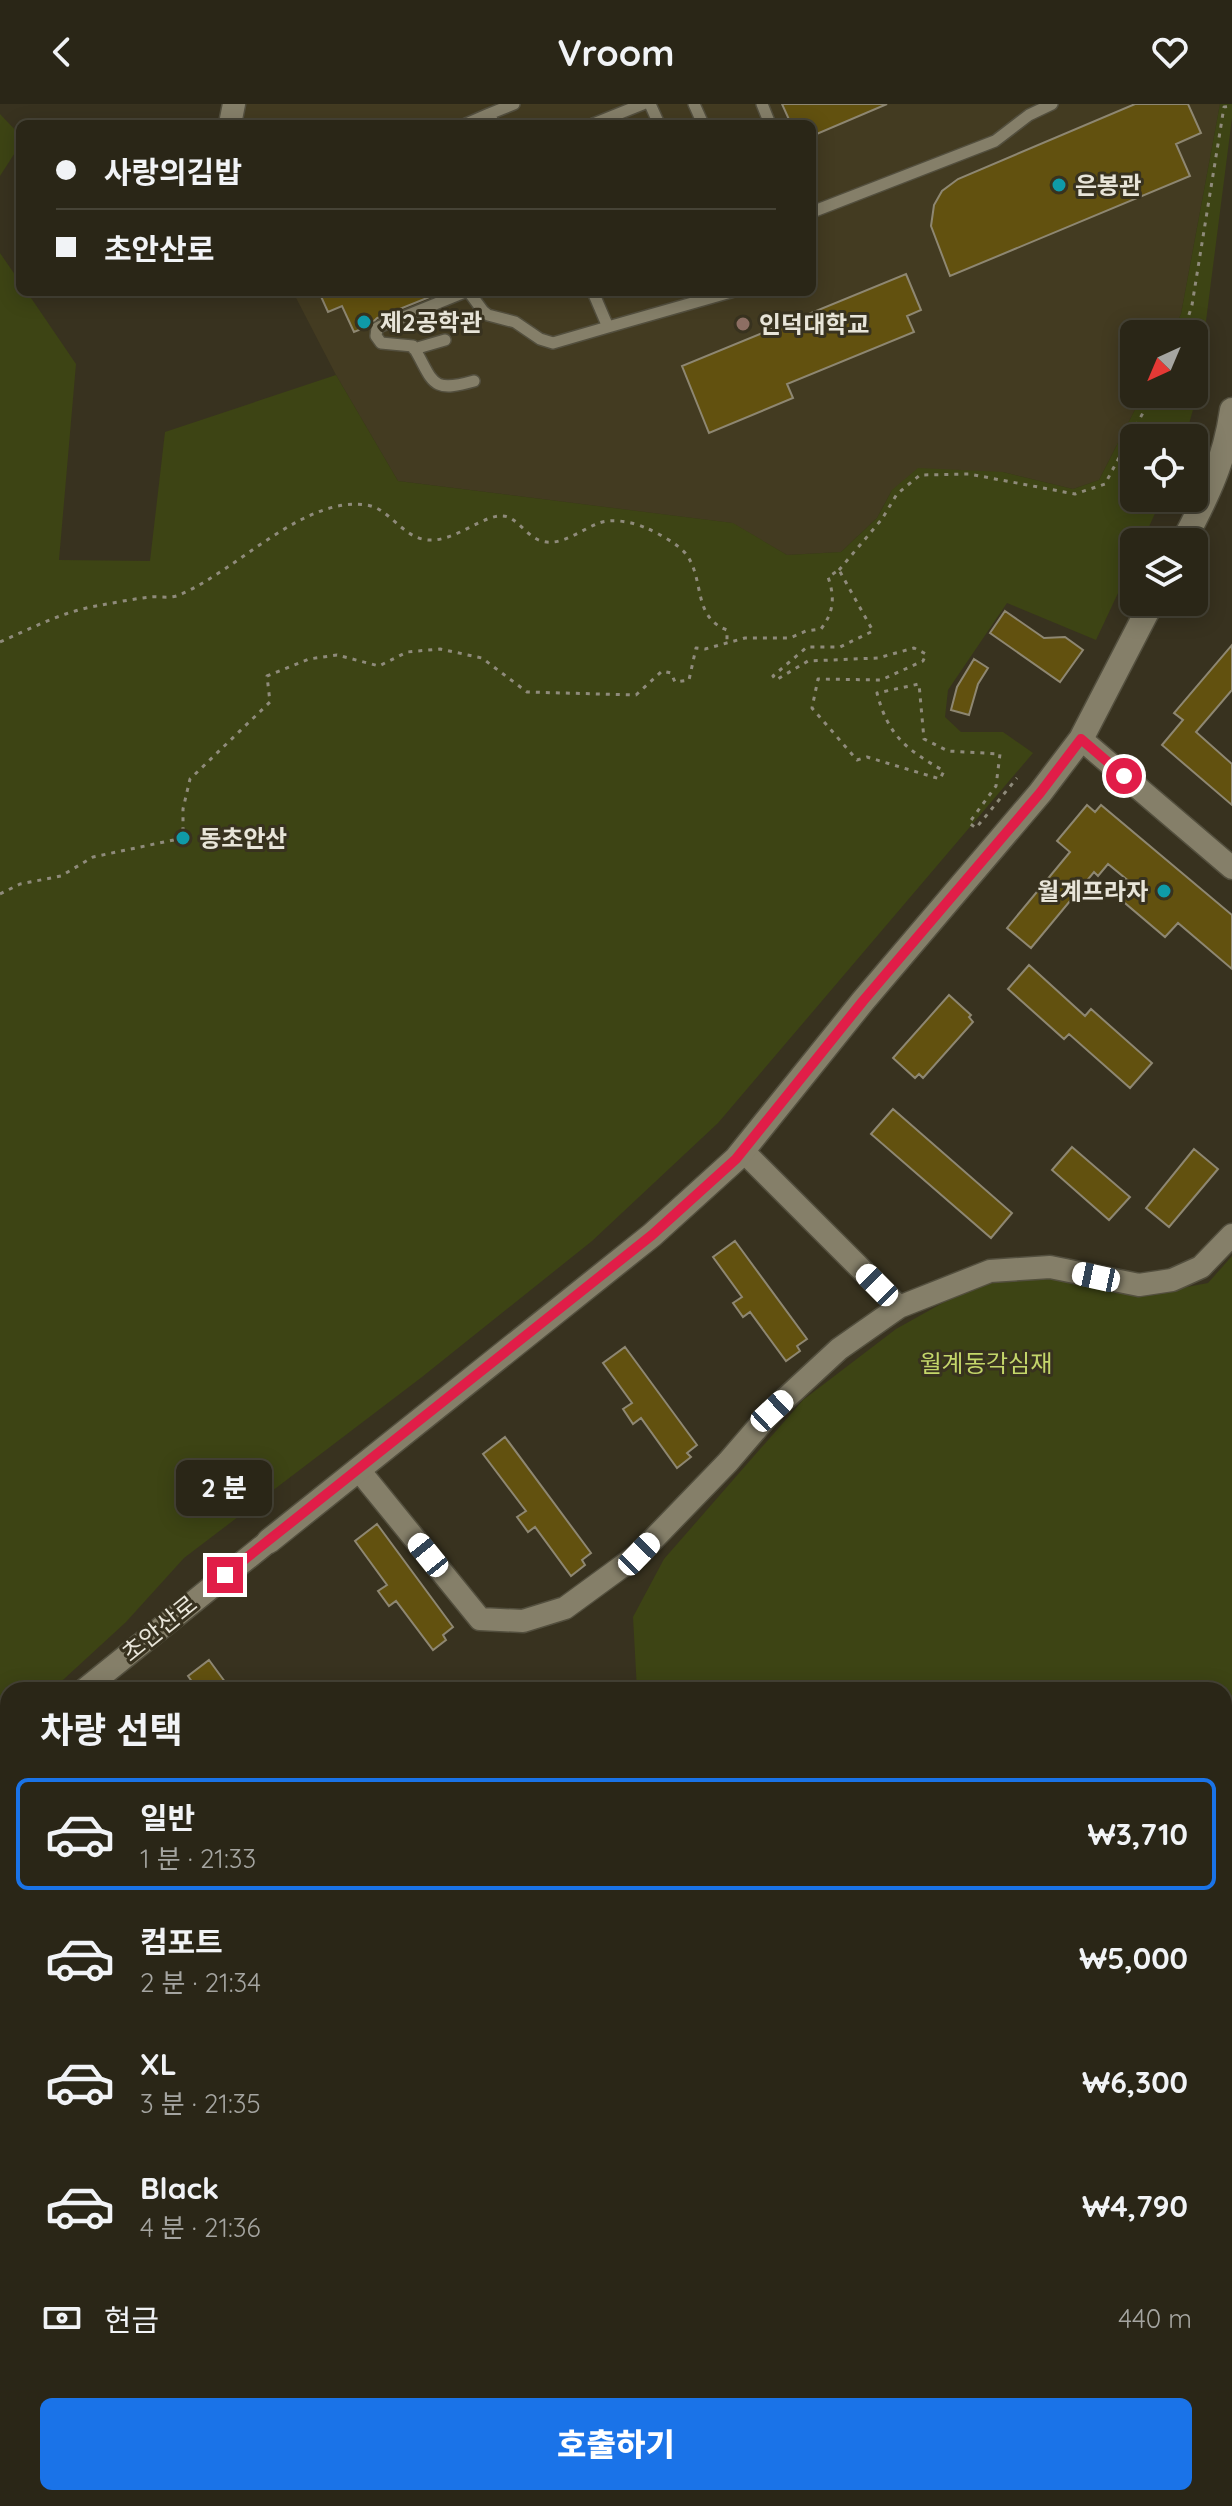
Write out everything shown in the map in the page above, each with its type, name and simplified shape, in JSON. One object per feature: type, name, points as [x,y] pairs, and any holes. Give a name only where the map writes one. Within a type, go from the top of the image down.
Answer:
[{"type":"street","points":[[1190,528],[1214,483],[1232,410]]},
{"type":"street","name":"초안산로","points":[[94,1682],[652,1235],[743,1151],[863,1001],[1040,793],[1081,739],[1145,616]]},
{"type":"street","points":[[1081,739],[1232,868]]},
{"type":"street","points":[[743,1151],[899,1307]]},
{"type":"street","points":[[358,1469],[480,1619],[523,1621],[565,1608],[639,1554],[728,1462],[772,1411],[839,1349],[899,1307],[990,1271],[1050,1267],[1139,1285],[1172,1280],[1201,1267],[1232,1235]]},
{"type":"lane","points":[[491,119],[514,104]]},
{"type":"lane","points":[[603,120],[643,104]]},
{"type":"lane","points":[[816,210],[995,141],[1029,115],[1052,104]]},
{"type":"lane","points":[[457,296],[377,328],[376,336],[381,343],[406,344],[414,349],[430,377],[439,386],[449,388],[474,381]]},
{"type":"lane","points":[[470,296],[488,315],[515,322],[553,343],[717,296]]},
{"type":"lane","points":[[595,296],[608,327]]},
{"type":"lane","points":[[414,349],[445,340]]},
{"type":"path","points":[[1187,320],[1224,107],[1232,106]]},
{"type":"path","points":[[0,894],[20,884],[61,876],[93,857],[183,838],[183,809],[190,779],[270,702],[267,676],[309,659],[337,655],[379,666],[407,652],[440,649],[482,658],[527,692],[636,695],[662,671],[671,673],[675,682],[689,680],[696,648],[705,649],[727,641],[790,638],[821,629],[829,618],[835,594],[828,577],[839,570],[882,519],[897,494],[920,475],[969,474],[1075,494],[1105,484],[1146,408]]},
{"type":"path","points":[[0,642],[67,612],[152,597],[176,597],[227,569],[297,521],[320,511],[358,505],[370,505],[422,539],[439,540],[463,532],[490,517],[506,516],[541,541],[559,541],[602,522],[625,522],[645,527],[686,554],[706,614],[714,625],[727,630],[727,641]]},
{"type":"path","points":[[839,570],[873,631],[840,647],[807,647],[773,676],[776,680],[808,661],[878,658],[914,648],[926,654],[923,661],[881,680],[818,679],[812,708],[857,760],[867,757],[940,779],[944,771],[916,755],[897,738],[883,716],[877,693],[919,684],[924,739],[948,751],[1000,754],[996,786],[969,823],[976,828],[1017,778]]},
{"type":"shaded area","name":"인덕대학교","points":[[244,104],[1220,104],[1181,314],[1178,320],[1120,320],[1120,408],[1136,408],[1128,424],[1120,424],[1120,439],[1099,480],[1073,489],[1003,472],[892,490],[877,518],[841,552],[787,555],[732,523],[398,481],[336,375],[295,296],[816,296],[816,120],[242,120]]},
{"type":"green space","points":[[1220,104],[1232,104],[1232,118],[1206,320],[1178,320]]},
{"type":"green space","points":[[0,114],[16,131],[16,151],[0,176]]},
{"type":"green space","points":[[0,253],[16,276],[16,296],[30,296],[76,364],[59,560],[150,561],[165,432],[336,375],[398,481],[733,523],[787,555],[841,552],[877,518],[892,490],[918,468],[1003,472],[1073,489],[1099,480],[1120,439],[1120,512],[1156,512],[1148,528],[1120,528],[1120,589],[1096,640],[1007,603],[948,690],[945,717],[961,732],[1003,732],[1033,753],[718,1123],[592,1241],[422,1377],[184,1558],[126,1622],[61,1682],[0,1682]]},
{"type":"green space","points":[[1136,408],[1193,408],[1189,424],[1128,424]]},
{"type":"green space","name":"월계동각심재","points":[[1232,1256],[1232,1682],[637,1682],[633,1617],[664,1559],[803,1400],[896,1329],[973,1286],[1032,1277],[1079,1281],[1145,1295],[1208,1283]]},
{"type":"building","points":[[782,104],[887,104],[816,134],[816,120],[789,120]]},
{"type":"building","name":"은봉관","points":[[1135,104],[1188,104],[1201,133],[1176,144],[1190,176],[950,276],[931,226],[934,205],[942,191],[958,179]]},
{"type":"building","points":[[906,274],[921,310],[907,316],[914,332],[787,384],[793,398],[709,433],[682,366]]},
{"type":"building","name":"제2공학관","points":[[321,296],[432,296],[377,318],[369,326],[354,332],[342,306],[328,312]]},
{"type":"building","points":[[1005,611],[1044,638],[1065,637],[1083,650],[1060,682],[990,633]]},
{"type":"building","points":[[1232,645],[1232,690],[1196,732],[1232,764],[1232,805],[1162,745],[1183,720],[1174,713]]},
{"type":"building","points":[[974,659],[988,668],[978,684],[969,715],[951,710],[957,687]]},
{"type":"building","name":"월계프라자","points":[[1087,805],[1095,812],[1101,805],[1232,915],[1232,969],[1178,923],[1165,937],[1119,898],[1131,883],[1108,864],[1098,876],[1094,872],[1031,948],[1007,928],[1070,852],[1057,841]]},
{"type":"building","points":[[1029,965],[1085,1016],[1091,1009],[1152,1063],[1130,1088],[1069,1034],[1064,1039],[1008,989]]},
{"type":"building","points":[[949,995],[971,1015],[969,1017],[973,1022],[923,1078],[919,1074],[915,1078],[893,1058]]},
{"type":"building","points":[[893,1109],[1012,1213],[991,1238],[871,1134]]},
{"type":"building","points":[[1072,1147],[1130,1197],[1109,1220],[1052,1170]]},
{"type":"building","points":[[1194,1149],[1218,1169],[1169,1227],[1146,1208]]},
{"type":"building","points":[[735,1241],[807,1339],[797,1346],[800,1351],[786,1361],[750,1312],[743,1317],[733,1303],[742,1297],[713,1257]]},
{"type":"building","points":[[625,1347],[697,1445],[687,1453],[691,1457],[677,1468],[641,1418],[633,1424],[623,1409],[632,1403],[603,1363]]},
{"type":"building","points":[[505,1437],[591,1553],[582,1560],[585,1565],[571,1576],[535,1527],[528,1532],[517,1517],[526,1511],[483,1454]]},
{"type":"building","points":[[377,1524],[453,1627],[443,1635],[446,1640],[433,1650],[396,1601],[389,1606],[378,1591],[387,1585],[355,1541]]},
{"type":"building","points":[[209,1660],[225,1682],[192,1682],[188,1676]]},
{"type":"place","name":"은봉관","points":[[1059,185]]},
{"type":"place","name":"제2공학관","points":[[364,322]]},
{"type":"place","name":"인덕대학교","points":[[743,324]]},
{"type":"place","name":"동초안산","points":[[183,838]]},
{"type":"place","name":"월계프라자","points":[[1164,891]]},
{"type":"route","points":[[225,1575],[652,1235],[736,1159],[863,1001],[1040,793],[1081,739],[1124,776]]}]
